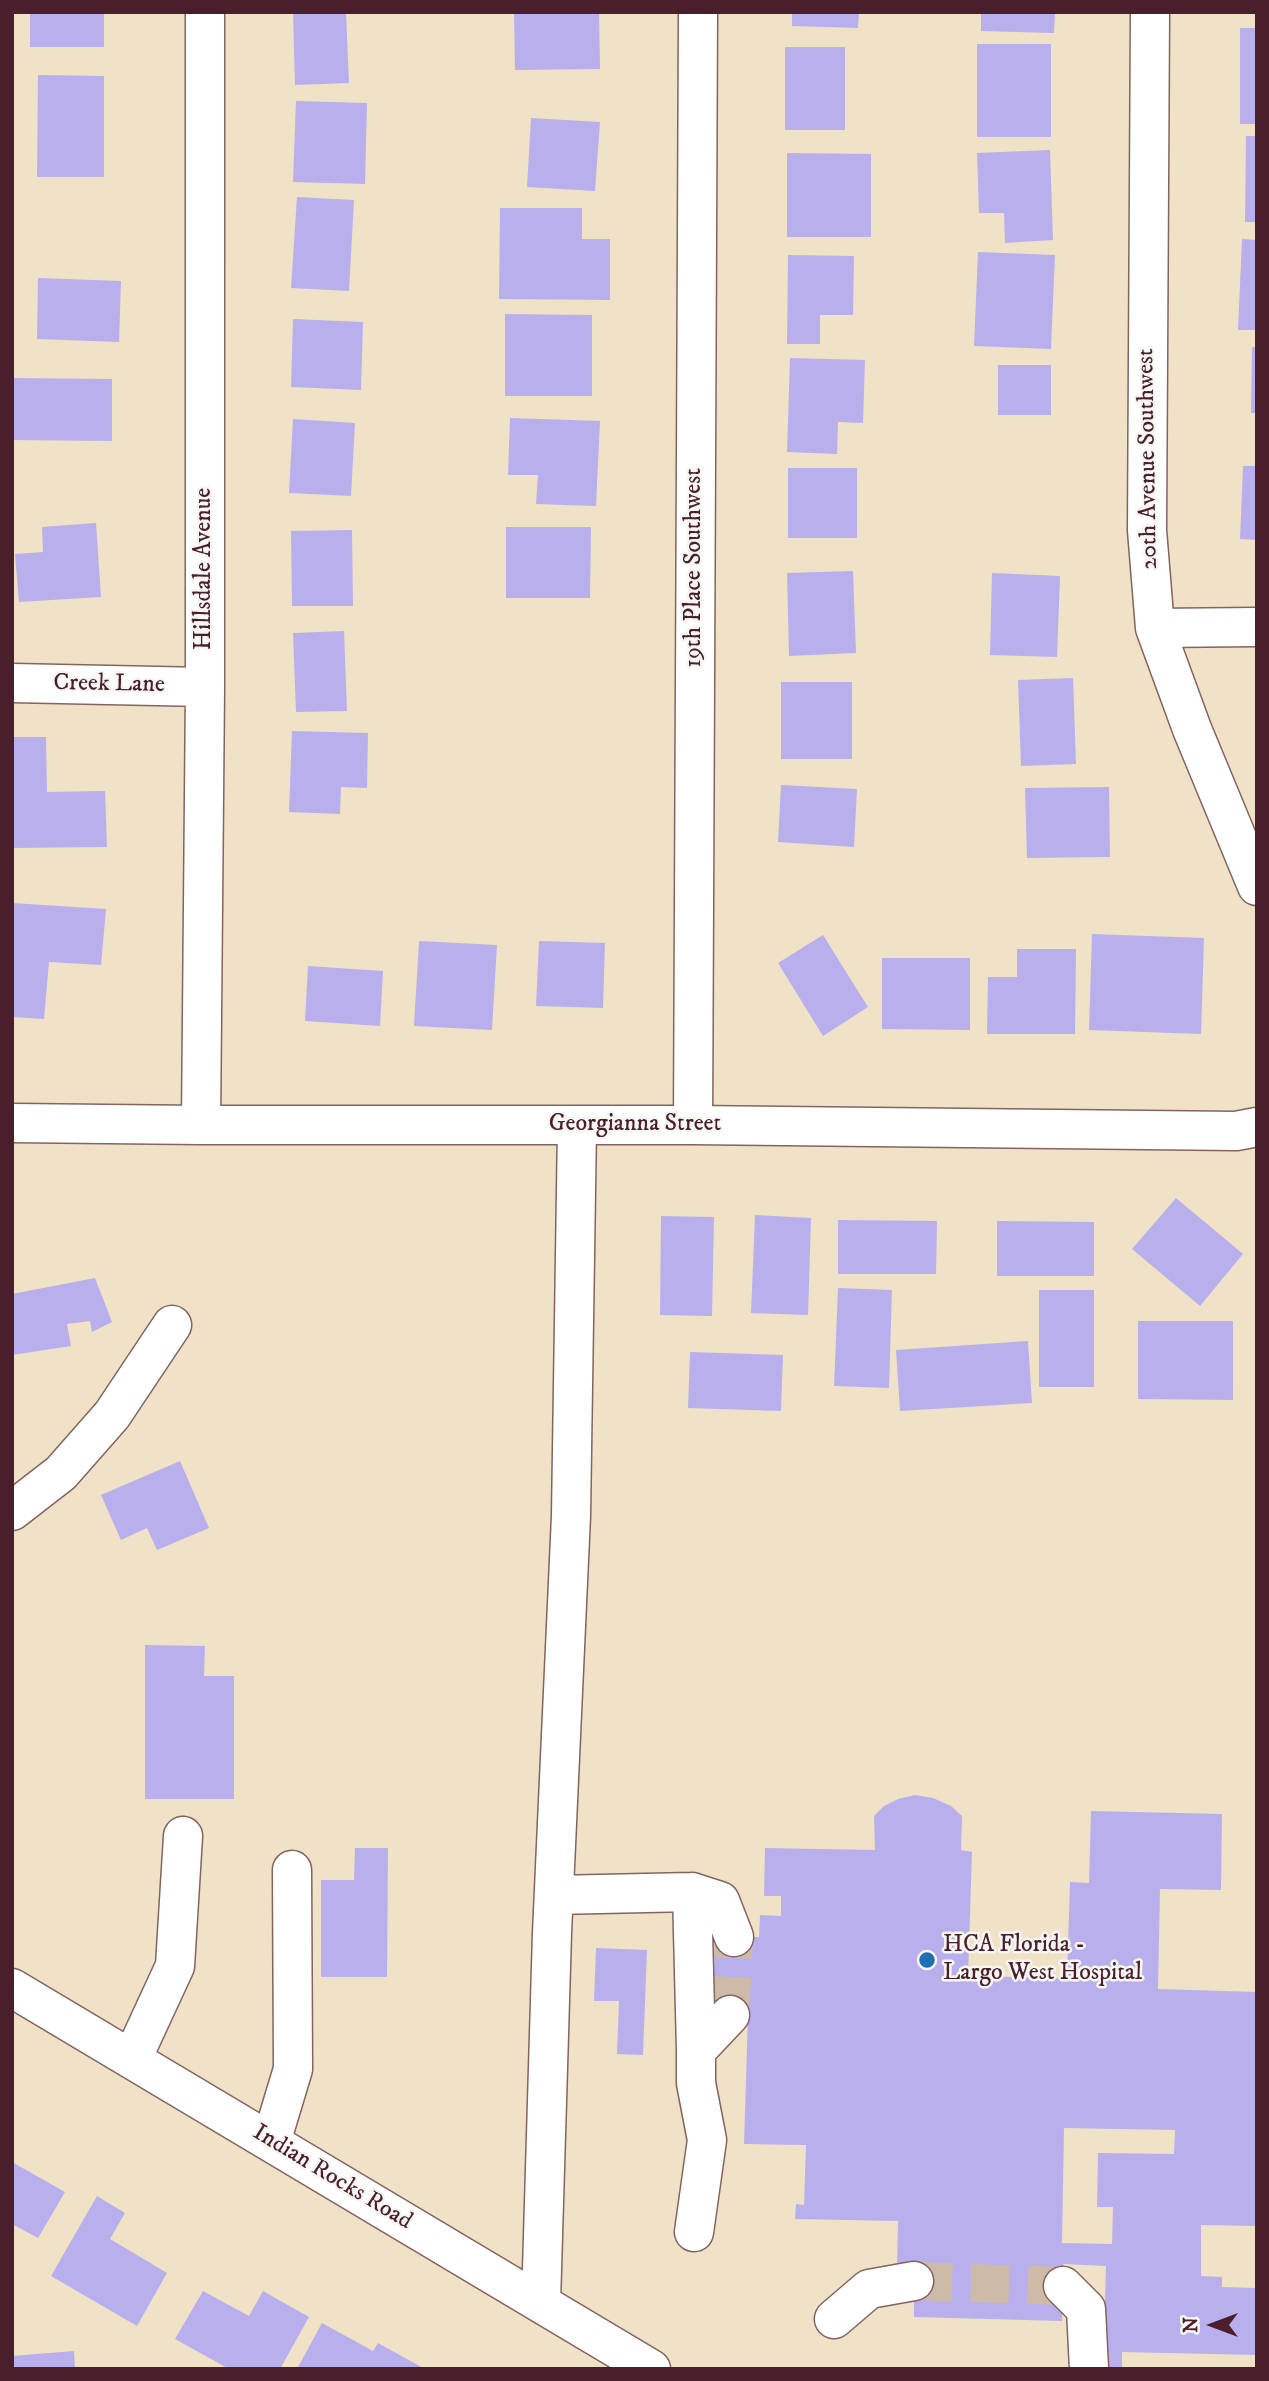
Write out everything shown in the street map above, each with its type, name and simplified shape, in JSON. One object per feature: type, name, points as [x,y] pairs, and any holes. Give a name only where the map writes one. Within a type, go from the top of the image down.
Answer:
[{"type":"street","name":"Hillsdale Avenue","points":[[201,1125],[205,687],[205,12]]},
{"type":"street","name":"19th Place Southwest","points":[[693,1125],[698,12]]},
{"type":"street","name":"20th Avenue Southwest","points":[[1150,12],[1147,530],[1156,628],[1192,729],[1257,886]]},
{"type":"street","points":[[1156,628],[1257,627]]},
{"type":"street","name":"Creek Lane","points":[[12,683],[205,687]]},
{"type":"street","name":"Georgianna Street","points":[[12,1123],[693,1125],[1236,1131],[1257,1127]]},
{"type":"street","points":[[541,2303],[554,1895],[571,1516],[576,1125]]},
{"type":"street","points":[[12,1511],[61,1473],[113,1415],[173,1325]]},
{"type":"street","points":[[132,2059],[175,1966],[183,1836]]},
{"type":"street","points":[[271,2142],[293,2069],[292,1870]]},
{"type":"street","points":[[554,1895],[692,1892],[719,1901],[734,1937]]},
{"type":"street","points":[[692,1892],[696,2084],[707,2140],[694,2232]]},
{"type":"street","name":"Indian Rocks Road","points":[[12,1988],[651,2369]]},
{"type":"street","points":[[696,2051],[730,2015]]},
{"type":"street","points":[[834,2319],[869,2289],[914,2281]]},
{"type":"street","points":[[1063,2286],[1086,2309],[1089,2369]]},
{"type":"building","points":[[30,12],[104,12],[104,47],[30,47]]},
{"type":"building","points":[[293,12],[346,12],[349,83],[295,85]]},
{"type":"building","points":[[514,12],[599,12],[600,69],[515,70]]},
{"type":"building","points":[[792,12],[859,12],[858,28],[792,26]]},
{"type":"building","points":[[981,12],[1055,12],[1054,33],[981,31]]},
{"type":"building","points":[[1240,28],[1257,28],[1257,124],[1240,124]]},
{"type":"building","points":[[977,44],[1051,44],[1051,137],[977,137]]},
{"type":"building","points":[[785,47],[845,47],[845,130],[785,130]]},
{"type":"building","points":[[38,75],[104,76],[104,177],[37,177]]},
{"type":"building","points":[[296,101],[367,103],[365,184],[293,182]]},
{"type":"building","points":[[531,118],[600,122],[595,191],[527,187]]},
{"type":"building","points":[[1246,136],[1257,136],[1257,222],[1245,222]]},
{"type":"building","points":[[1050,150],[1053,240],[1005,243],[1004,213],[979,213],[977,153]]},
{"type":"building","points":[[787,153],[871,154],[871,237],[787,237]]},
{"type":"building","points":[[297,197],[354,200],[349,291],[291,288]]},
{"type":"building","points":[[500,208],[582,208],[582,239],[610,239],[610,300],[499,299]]},
{"type":"building","points":[[1242,239],[1257,240],[1257,330],[1238,330]]},
{"type":"building","points":[[978,252],[1055,255],[1051,349],[974,346]]},
{"type":"building","points":[[788,255],[854,256],[853,315],[820,315],[820,344],[787,344]]},
{"type":"building","points":[[38,278],[121,281],[119,342],[37,339]]},
{"type":"building","points":[[505,314],[592,315],[592,396],[505,396]]},
{"type":"building","points":[[293,319],[363,322],[361,390],[291,387]]},
{"type":"building","points":[[1252,347],[1257,347],[1257,413],[1251,413]]},
{"type":"building","points":[[790,358],[865,360],[863,423],[838,422],[837,454],[787,452]]},
{"type":"building","points":[[998,365],[1051,365],[1051,415],[998,415]]},
{"type":"building","points":[[12,378],[112,379],[112,441],[12,440]]},
{"type":"building","points":[[510,418],[600,421],[596,506],[536,504],[538,475],[508,475]]},
{"type":"building","points":[[293,419],[355,423],[351,496],[289,493]]},
{"type":"building","points":[[1243,466],[1257,466],[1257,540],[1240,539]]},
{"type":"building","points":[[788,468],[857,468],[857,538],[788,538]]},
{"type":"building","points":[[96,523],[101,597],[19,602],[15,554],[43,552],[42,527]]},
{"type":"building","points":[[506,527],[591,527],[590,598],[506,598]]},
{"type":"building","points":[[352,530],[353,606],[292,606],[291,531]]},
{"type":"building","points":[[853,571],[856,653],[789,656],[787,573]]},
{"type":"building","points":[[992,573],[1060,576],[1057,657],[990,655]]},
{"type":"building","points":[[344,631],[347,711],[296,712],[293,633]]},
{"type":"building","points":[[1073,678],[1076,764],[1021,766],[1018,680]]},
{"type":"building","points":[[781,682],[852,682],[852,759],[781,759]]},
{"type":"building","points":[[292,731],[368,733],[367,788],[341,787],[340,814],[289,812]]},
{"type":"building","points":[[12,737],[46,737],[47,792],[105,791],[107,847],[12,848]]},
{"type":"building","points":[[781,785],[857,789],[854,847],[778,842]]},
{"type":"building","points":[[1109,787],[1110,857],[1027,858],[1025,788]]},
{"type":"building","points":[[12,903],[106,909],[101,965],[49,962],[44,1019],[12,1017]]},
{"type":"building","points":[[1092,934],[1204,938],[1201,1034],[1089,1030]]},
{"type":"building","points":[[823,935],[868,1007],[823,1036],[778,963]]},
{"type":"building","points":[[419,941],[497,945],[492,1030],[414,1026]]},
{"type":"building","points":[[539,941],[605,943],[603,1008],[536,1006]]},
{"type":"building","points":[[1017,949],[1076,949],[1075,1034],[987,1034],[988,977],[1017,977]]},
{"type":"building","points":[[882,958],[970,958],[970,1030],[882,1029]]},
{"type":"building","points":[[308,966],[383,971],[380,1026],[305,1021]]},
{"type":"building","points":[[1176,1198],[1243,1254],[1200,1306],[1132,1249]]},
{"type":"building","points":[[755,1215],[811,1218],[808,1315],[751,1313]]},
{"type":"building","points":[[661,1216],[714,1217],[712,1316],[660,1315]]},
{"type":"building","points":[[838,1220],[937,1221],[936,1274],[838,1274]]},
{"type":"building","points":[[997,1221],[1094,1222],[1094,1276],[997,1276]]},
{"type":"building","points":[[95,1278],[112,1322],[92,1332],[90,1321],[67,1324],[71,1346],[12,1355],[12,1294]]},
{"type":"building","points":[[838,1288],[892,1290],[889,1388],[834,1386]]},
{"type":"building","points":[[1039,1290],[1094,1290],[1094,1387],[1039,1387]]},
{"type":"building","points":[[1138,1321],[1233,1321],[1233,1400],[1138,1399]]},
{"type":"building","points":[[1028,1341],[1032,1403],[900,1411],[896,1350]]},
{"type":"building","points":[[690,1352],[783,1355],[781,1411],[688,1408]]},
{"type":"building","points":[[180,1461],[209,1528],[157,1550],[147,1528],[121,1540],[101,1495]]},
{"type":"building","points":[[145,1645],[205,1646],[204,1676],[234,1676],[234,1799],[145,1799]]},
{"type":"building","points":[[915,1795],[933,1798],[951,1806],[962,1816],[961,1850],[972,1852],[968,1976],[1067,1978],[1070,1882],[1089,1883],[1091,1811],[1222,1814],[1221,1890],[1160,1889],[1158,1989],[1257,1992],[1257,2226],[1201,2225],[1201,2276],[1222,2277],[1222,2287],[1256,2288],[1257,2355],[1122,2352],[1122,2369],[1103,2369],[1106,2266],[1063,2264],[1062,2321],[914,2317],[914,2271],[897,2270],[898,2221],[795,2219],[796,2204],[804,2205],[806,2145],[744,2144],[748,2016],[713,2015],[715,1936],[759,1937],[760,1915],[781,1916],[781,1896],[764,1896],[765,1848],[875,1850],[874,1816],[884,1806]],"holes":[[[1064,2128],[1175,2130],[1174,2154],[1098,2153],[1097,2207],[1113,2207],[1112,2244],[1062,2243]]]},
{"type":"building","points":[[355,1848],[388,1848],[387,1977],[321,1977],[321,1880],[354,1880]]},
{"type":"building","points":[[596,1948],[647,1950],[643,2055],[617,2054],[619,2001],[594,2001]]},
{"type":"building","points":[[12,2162],[65,2192],[38,2238],[12,2224]]},
{"type":"building","points":[[97,2196],[125,2213],[110,2239],[167,2273],[137,2326],[51,2276]]},
{"type":"building","points":[[203,2291],[249,2316],[263,2291],[309,2317],[280,2369],[229,2369],[175,2339]]},
{"type":"building","points":[[322,2323],[373,2351],[378,2343],[425,2369],[297,2369]]},
{"type":"building","points":[[74,2351],[75,2369],[12,2369],[12,2356]]},
{"type":"tunnel","points":[[730,2015],[734,1937]]},
{"type":"tunnel","points":[[914,2281],[1063,2286]]},
{"type":"place","name":"HCA Florida - Largo West Hospital","points":[[927,1960]]}]
